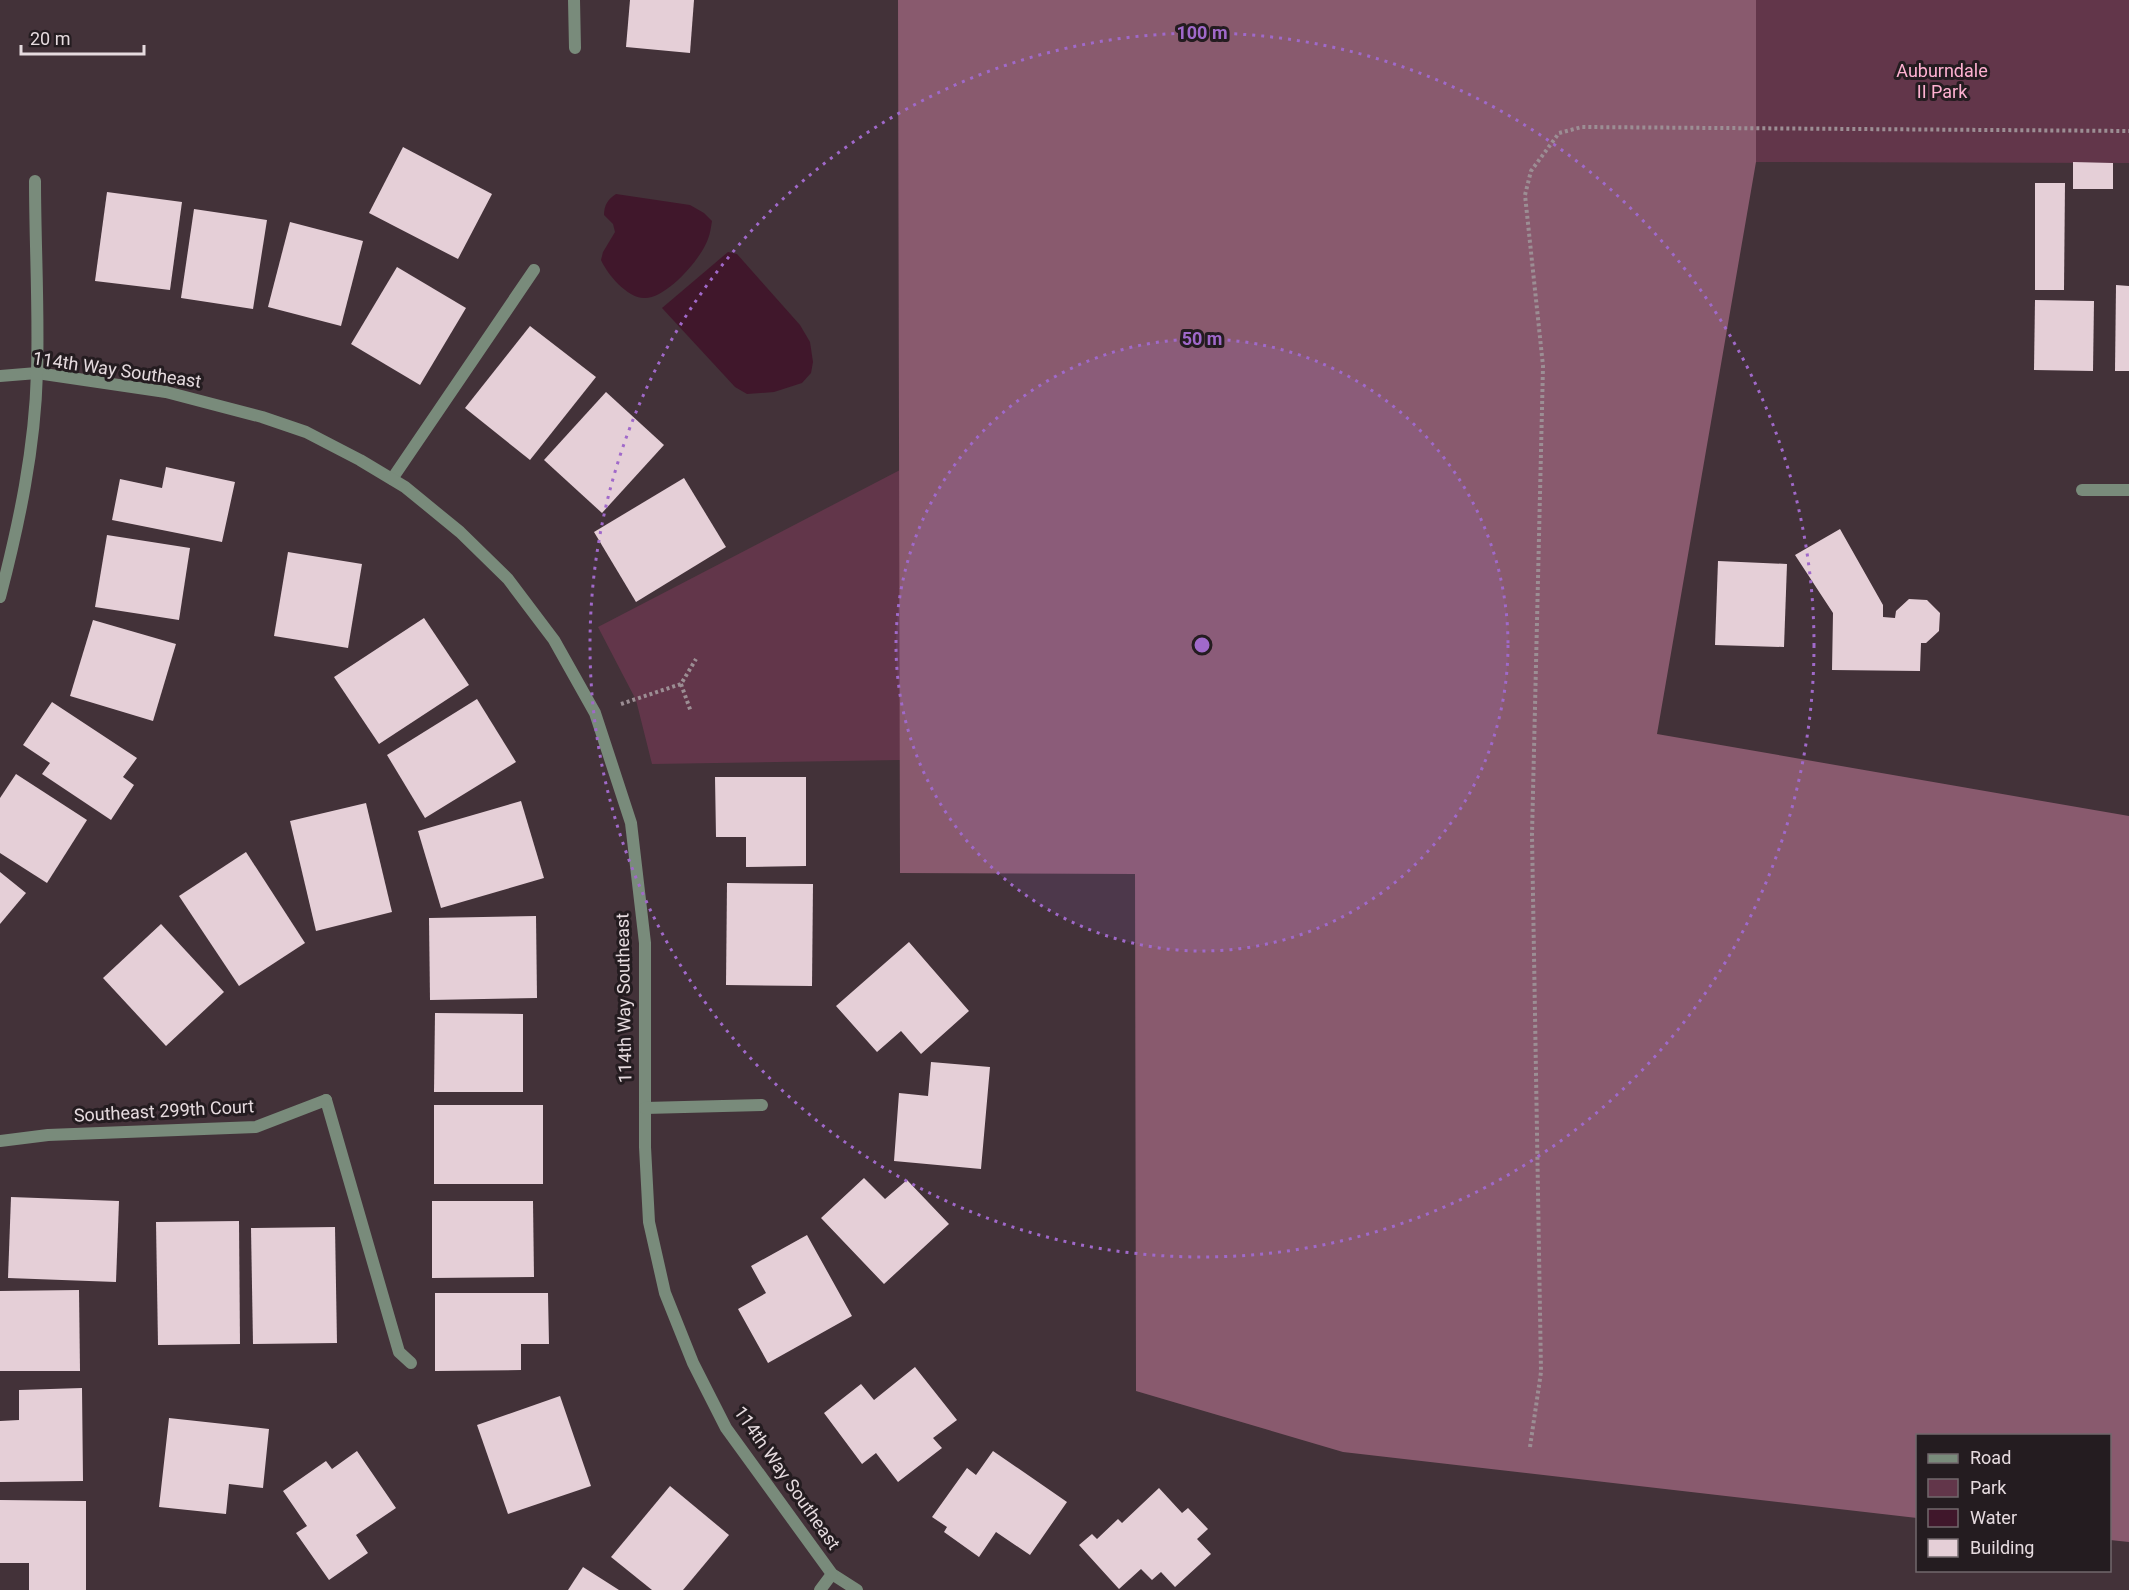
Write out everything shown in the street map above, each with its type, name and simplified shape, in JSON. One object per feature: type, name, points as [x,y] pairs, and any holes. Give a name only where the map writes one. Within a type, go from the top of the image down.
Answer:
[{"type":"street","points":[[574,0],[575,48]]},
{"type":"street","points":[[0,597],[15,540],[29,465],[37,373],[34,181]]},
{"type":"street","points":[[392,479],[534,270]]},
{"type":"street","name":"114th Way Southeast","points":[[0,376],[37,373],[166,392],[262,417],[306,432],[405,487],[460,532],[508,579],[554,640],[595,713],[631,823],[645,944],[645,1147],[649,1222],[664,1293],[693,1363],[726,1428],[832,1574],[857,1590]]},
{"type":"street","points":[[2082,490],[2129,490]]},
{"type":"street","name":"Southeast 299th Court","points":[[0,1141],[48,1135],[256,1127],[326,1100],[399,1352],[411,1363]]},
{"type":"street","points":[[645,1108],[762,1105]]},
{"type":"street","points":[[820,1590],[832,1574]]},
{"type":"path","points":[[1530,1447],[1541,1372],[1532,835],[1544,366],[1525,195],[1532,171],[1559,133],[1582,127],[2129,131]]},
{"type":"path","points":[[595,713],[681,684],[696,659]]},
{"type":"path","points":[[681,684],[691,712]]},
{"type":"green space","name":"Auburndale II Park","points":[[1756,0],[2129,0],[2129,163],[1756,162]]},
{"type":"green space","points":[[900,470],[900,760],[652,764],[636,700],[598,627]]},
{"type":"shaded area","points":[[898,0],[1756,0],[1756,162],[1657,734],[2129,816],[2129,1542],[2111,1540],[2111,1434],[1916,1434],[1916,1518],[1343,1452],[1136,1391],[1135,874],[900,873]]},
{"type":"water","points":[[616,194],[690,205],[712,221],[709,237],[698,257],[673,285],[654,296],[638,297],[625,290],[608,272],[601,260],[615,232],[613,224],[604,215],[605,208]]},
{"type":"water","points":[[728,252],[737,254],[800,325],[810,342],[813,362],[811,373],[802,383],[774,392],[747,394],[735,387],[662,308]]},
{"type":"building","points":[[630,0],[694,0],[690,53],[626,47]]},
{"type":"building","points":[[403,147],[492,194],[458,259],[369,213]]},
{"type":"building","points":[[2073,162],[2113,163],[2113,189],[2073,189]]},
{"type":"building","points":[[2035,183],[2065,183],[2064,290],[2035,290]]},
{"type":"building","points":[[107,192],[182,202],[170,290],[95,281]]},
{"type":"building","points":[[194,209],[267,220],[253,309],[181,298]]},
{"type":"building","points":[[290,222],[363,241],[341,326],[268,307]]},
{"type":"building","points":[[397,267],[466,308],[420,385],[351,344]]},
{"type":"building","points":[[2116,285],[2129,286],[2129,371],[2115,371]]},
{"type":"building","points":[[2035,300],[2094,301],[2093,371],[2034,370]]},
{"type":"building","points":[[530,326],[596,377],[530,460],[465,408]]},
{"type":"building","points":[[606,392],[664,445],[602,513],[544,460]]},
{"type":"building","points":[[166,467],[235,482],[222,542],[112,520],[120,479],[162,488]]},
{"type":"building","points":[[684,478],[726,547],[636,602],[594,532]]},
{"type":"building","points":[[1840,529],[1883,605],[1883,617],[1895,618],[1896,611],[1909,599],[1927,600],[1940,613],[1939,631],[1926,643],[1921,643],[1920,671],[1832,670],[1833,613],[1795,555]]},
{"type":"building","points":[[107,535],[190,548],[179,620],[95,607]]},
{"type":"building","points":[[288,552],[362,564],[348,648],[274,636]]},
{"type":"building","points":[[1718,561],[1787,564],[1784,647],[1715,645]]},
{"type":"building","points":[[424,618],[469,685],[379,744],[334,677]]},
{"type":"building","points":[[93,620],[176,644],[153,721],[70,696]]},
{"type":"building","points":[[477,699],[516,762],[425,818],[387,755]]},
{"type":"building","points":[[52,702],[137,758],[123,777],[134,785],[111,820],[42,774],[50,763],[23,745]]},
{"type":"building","points":[[16,774],[87,820],[47,883],[0,853],[0,798]]},
{"type":"building","points":[[715,777],[806,777],[806,866],[746,867],[746,837],[716,837]]},
{"type":"building","points":[[521,801],[544,878],[441,908],[418,831]]},
{"type":"building","points":[[366,803],[392,912],[316,931],[290,821]]},
{"type":"building","points":[[246,852],[305,943],[239,986],[179,896]]},
{"type":"building","points":[[0,872],[26,893],[0,924]]},
{"type":"building","points":[[727,883],[813,884],[812,986],[726,985]]},
{"type":"building","points":[[536,916],[537,998],[430,1000],[429,918]]},
{"type":"building","points":[[161,924],[224,992],[166,1046],[103,978]]},
{"type":"building","points":[[909,942],[969,1011],[921,1054],[901,1031],[877,1052],[836,1006]]},
{"type":"building","points":[[435,1013],[523,1014],[523,1092],[434,1092]]},
{"type":"building","points":[[931,1062],[990,1067],[981,1169],[894,1161],[899,1093],[928,1096]]},
{"type":"building","points":[[434,1105],[543,1105],[543,1184],[434,1184]]},
{"type":"building","points":[[864,1178],[885,1199],[907,1180],[949,1224],[884,1284],[821,1218]]},
{"type":"building","points":[[11,1197],[119,1201],[116,1282],[8,1278]]},
{"type":"building","points":[[432,1201],[533,1201],[534,1277],[432,1278]]},
{"type":"building","points":[[239,1221],[240,1344],[158,1345],[156,1222]]},
{"type":"building","points":[[335,1227],[337,1343],[253,1344],[251,1228]]},
{"type":"building","points":[[807,1235],[852,1316],[768,1363],[738,1309],[766,1293],[751,1266]]},
{"type":"building","points":[[79,1290],[80,1371],[0,1371],[0,1291]]},
{"type":"building","points":[[435,1293],[548,1293],[549,1344],[521,1344],[521,1370],[435,1371]]},
{"type":"building","points":[[915,1367],[957,1420],[933,1438],[942,1448],[898,1482],[876,1453],[862,1464],[824,1413],[861,1384],[874,1400]]},
{"type":"building","points":[[82,1388],[83,1481],[0,1482],[0,1421],[19,1420],[19,1390]]},
{"type":"building","points":[[560,1396],[591,1486],[508,1514],[477,1425]]},
{"type":"building","points":[[169,1418],[269,1429],[263,1488],[229,1484],[226,1514],[159,1507]]},
{"type":"building","points":[[357,1451],[396,1508],[356,1535],[368,1553],[329,1580],[296,1533],[307,1526],[283,1491],[326,1461],[332,1469]]},
{"type":"building","points":[[993,1451],[1067,1502],[1030,1555],[996,1532],[979,1557],[944,1532],[947,1527],[932,1517],[967,1468],[976,1475]]},
{"type":"building","points":[[670,1486],[729,1535],[683,1590],[652,1590],[611,1557]]},
{"type":"building","points":[[1159,1488],[1182,1513],[1188,1508],[1208,1529],[1197,1539],[1211,1554],[1175,1587],[1161,1572],[1152,1580],[1141,1569],[1119,1589],[1079,1545],[1092,1534],[1097,1539],[1118,1519],[1122,1523]]},
{"type":"building","points":[[0,1500],[86,1501],[86,1590],[29,1590],[29,1563],[0,1563]]},
{"type":"building","points":[[583,1567],[619,1590],[568,1590]]}]
